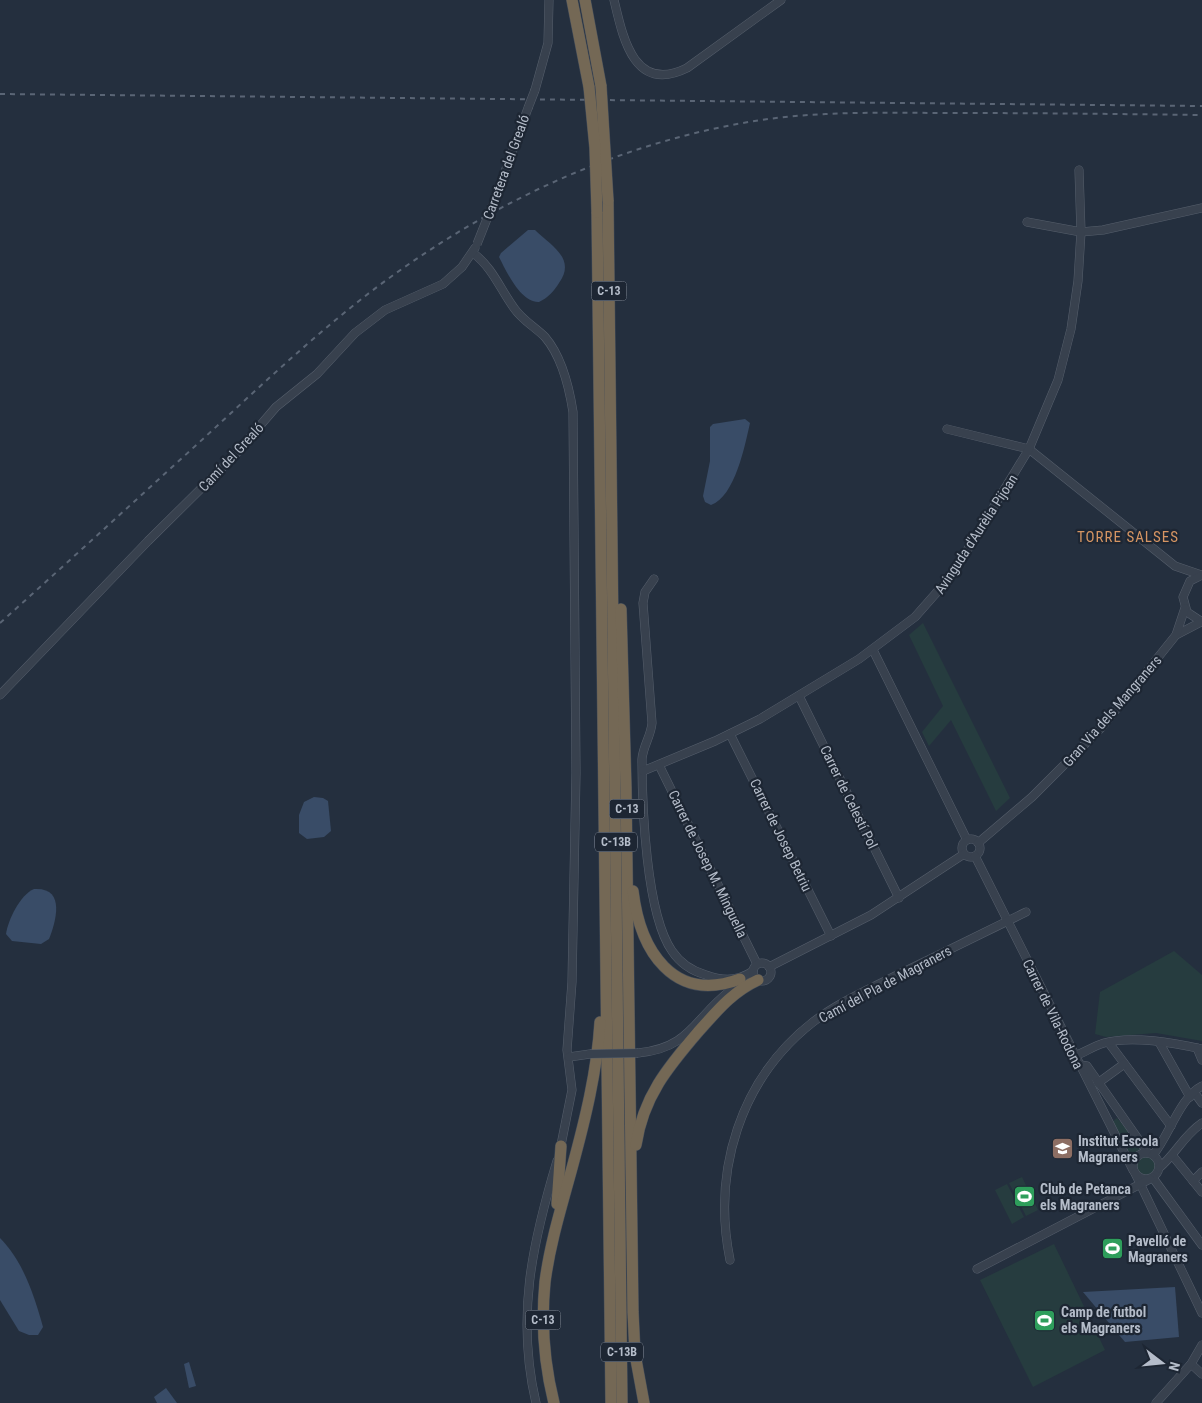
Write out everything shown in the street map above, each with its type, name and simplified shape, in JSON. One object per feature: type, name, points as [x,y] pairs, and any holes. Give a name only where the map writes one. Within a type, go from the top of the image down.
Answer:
[{"type":"highway","name":"C-13","points":[[554,1403],[546,1366],[543,1321],[546,1280],[554,1236],[595,1074],[600,1015],[601,924],[605,911],[597,212],[594,140],[589,87],[572,0]]},
{"type":"highway","name":"C-13","points":[[585,0],[601,86],[608,200],[610,383],[615,396],[624,706],[634,1338],[644,1403]]},
{"type":"highway","name":"C-13B","points":[[610,383],[622,1403]]},
{"type":"highway","points":[[624,706],[628,726],[632,878],[637,911],[644,935],[662,965],[683,980],[709,986],[740,978]]},
{"type":"highway","name":"C-13B","points":[[605,911],[611,1403]]},
{"type":"highway","points":[[632,1236],[635,1218],[636,1145],[643,1114],[650,1097],[669,1066],[721,1006],[756,973]]},
{"type":"highway","points":[[554,1236],[561,1146]]},
{"type":"street","name":"Carretera del Grealó","points":[[477,244],[535,90],[548,43],[549,0]]},
{"type":"street","points":[[614,0],[622,35],[633,58],[649,70],[674,74],[687,68],[781,0]]},
{"type":"street","name":"Avinguda d'Aurèlia Pijoan","points":[[643,771],[730,734],[799,696],[873,650],[915,617],[943,586],[1029,449],[1052,396],[1068,342],[1076,299],[1081,232],[1079,170]]},
{"type":"street","points":[[1027,222],[1081,232],[1103,230],[1202,208]]},
{"type":"street","name":"Camí del Grealó","points":[[0,694],[148,541],[234,456],[276,408],[317,374],[355,332],[385,310],[443,284],[462,267],[473,253],[477,244]]},
{"type":"street","points":[[473,253],[491,270],[517,312],[545,338],[552,348],[567,381],[573,412],[576,773],[572,982],[567,1047],[572,1090],[561,1146],[539,1224],[527,1291],[527,1345],[536,1403]]},
{"type":"street","points":[[947,429],[1029,449],[1175,566],[1202,575]]},
{"type":"street","name":"Gran Via dels Mangraners","points":[[1202,575],[1194,578],[1186,586],[1183,596],[1185,608],[1191,617],[1202,622]]},
{"type":"street","points":[[568,1057],[590,1054],[657,1051],[677,1042],[724,996],[756,973],[764,963],[769,967],[770,973],[767,979],[756,973],[740,978],[720,979],[694,971],[677,957],[667,942],[660,923],[648,865],[643,771],[643,754],[649,739],[652,722],[643,603],[645,592],[654,579]]},
{"type":"street","name":"Gran Via dels Mangraners","points":[[978,843],[1032,797],[1079,751],[1113,714],[1176,635],[1185,608]]},
{"type":"street","name":"Gran Via dels Mangraners","points":[[1176,635],[1202,622]]},
{"type":"street","points":[[873,650],[967,840]]},
{"type":"street","name":"Carrer de Celestí Pol","points":[[799,696],[899,898]]},
{"type":"street","name":"Carrer de Josep Betriu","points":[[730,734],[831,936]]},
{"type":"street","name":"Carrer de Josep M. Minguella","points":[[659,765],[756,973]]},
{"type":"street","points":[[967,840],[978,843],[979,852],[975,856],[969,857],[964,854],[962,846],[967,840]]},
{"type":"street","points":[[769,967],[831,936],[899,898],[964,854]]},
{"type":"street","name":"Carrer de Vila-Rodona","points":[[975,856],[1081,1065],[1081,1071],[1200,1302],[1202,1312]]},
{"type":"street","name":"Camí del Pla de Magraners","points":[[730,1260],[723,1204],[728,1160],[745,1108],[757,1084],[774,1060],[803,1030],[838,1006],[1026,912]]},
{"type":"street","points":[[1075,1056],[1109,1043],[1134,1041],[1159,1042],[1200,1048],[1202,1060]]},
{"type":"street","points":[[1159,1042],[1192,1094],[1202,1103]]},
{"type":"street","points":[[1109,1043],[1172,1126]]},
{"type":"street","points":[[1098,1083],[1124,1064]]},
{"type":"street","points":[[1081,1065],[1087,1066],[1150,1154],[1159,1162],[1159,1168]]},
{"type":"street","points":[[1152,1178],[1142,1179],[1134,1172],[1135,1159],[1139,1155],[1150,1154],[1172,1126],[1181,1108],[1192,1094],[1202,1086]]},
{"type":"street","points":[[1108,1123],[1113,1117],[1121,1115]]},
{"type":"street","points":[[977,1269],[1152,1178],[1186,1135],[1202,1123]]},
{"type":"street","points":[[1172,1155],[1202,1192]]},
{"type":"street","points":[[1193,1181],[1202,1172]]},
{"type":"street","points":[[1152,1178],[1202,1244]]},
{"type":"street","points":[[1156,1403],[1191,1364],[1202,1345]]},
{"type":"street","points":[[1191,1364],[1202,1374]]},
{"type":"green space","points":[[923,623],[1010,798],[996,811],[951,720],[929,746],[922,732],[943,706],[909,635]]},
{"type":"green space","points":[[1174,951],[1202,975],[1202,1041],[1156,1033],[1106,1037],[1095,1034],[1100,992]]},
{"type":"green space","points":[[1117,1118],[1143,1149],[1135,1153],[1130,1161],[1112,1122]]},
{"type":"green space","points":[[1146,1156],[1153,1159],[1156,1166],[1153,1173],[1146,1176],[1139,1173],[1136,1166],[1139,1159]]},
{"type":"green space","name":"Club de Petanca els Magraners","points":[[1022,1177],[1038,1210],[1026,1216],[1009,1183]]},
{"type":"green space","name":"Club de Petanca els Magraners","points":[[1007,1184],[1024,1217],[1012,1224],[995,1190]]},
{"type":"green space","name":"Camp de futbol els Magraners","points":[[1054,1244],[1105,1350],[1033,1387],[980,1280]]},
{"type":"water","points":[[528,230],[535,230],[555,248],[564,260],[564,275],[555,289],[539,302],[532,301],[520,292],[499,257],[501,253]]},
{"type":"water","points":[[745,419],[750,423],[738,469],[727,492],[711,505],[705,502],[703,496],[710,461],[710,427],[713,424]]},
{"type":"water","points":[[314,797],[323,798],[328,801],[331,831],[324,837],[307,839],[299,833],[299,815],[304,802]]},
{"type":"water","points":[[34,889],[51,893],[55,899],[56,915],[49,939],[41,944],[12,941],[6,934],[9,922],[20,902]]},
{"type":"water","points":[[0,1238],[15,1257],[32,1291],[43,1327],[38,1335],[29,1335],[19,1331],[0,1300]]},
{"type":"water","points":[[1175,1287],[1179,1337],[1125,1342],[1083,1292]]},
{"type":"water","points":[[189,1362],[196,1386],[189,1388],[184,1364]]},
{"type":"water","points":[[166,1388],[177,1403],[157,1403],[154,1397]]},
{"type":"railway","points":[[0,94],[1202,106]]},
{"type":"railway","points":[[0,623],[283,366],[364,297],[409,264],[457,233],[507,205],[558,180],[611,159],[665,141],[720,127],[776,118],[820,114],[865,113],[1202,115]]},
{"type":"place","name":"Institut Escola Magraners","points":[[1062,1149]]},
{"type":"place","name":"Club de Petanca els Magraners","points":[[1024,1197]]},
{"type":"place","name":"Pavelló de Magraners","points":[[1112,1249]]},
{"type":"place","name":"Camp de futbol els Magraners","points":[[1045,1320]]},
{"type":"district","name":"TORRE SALSES","points":[[1128,537]]}]
